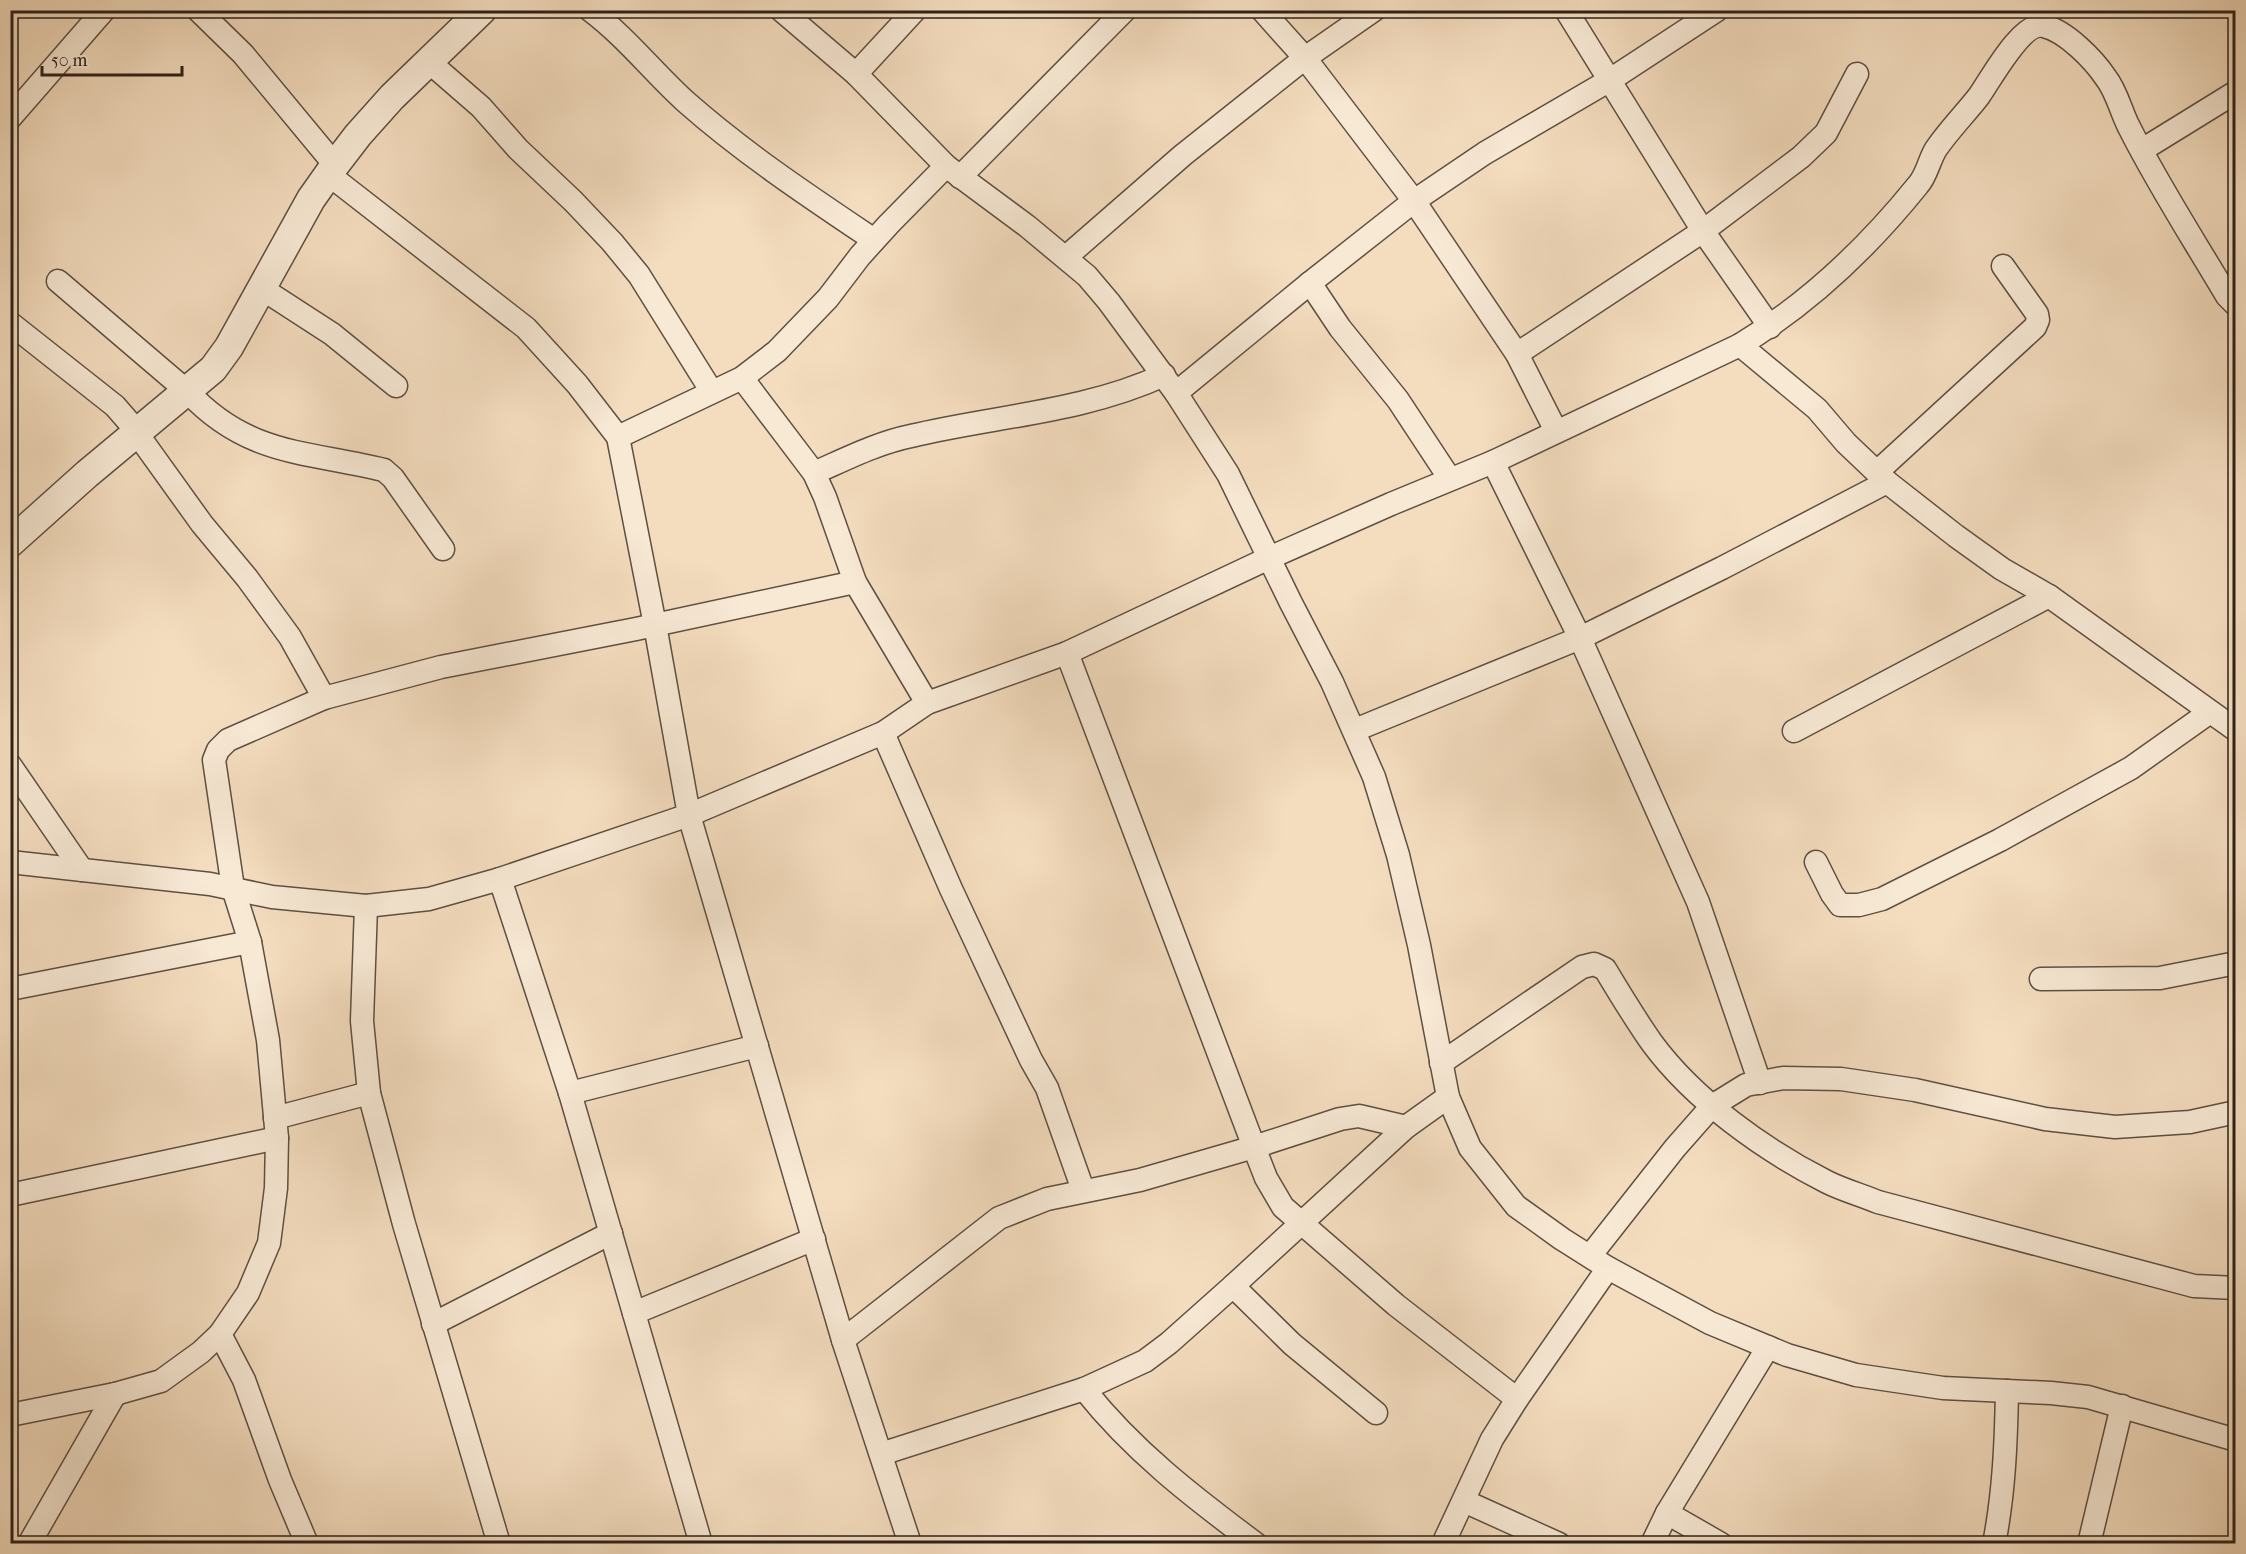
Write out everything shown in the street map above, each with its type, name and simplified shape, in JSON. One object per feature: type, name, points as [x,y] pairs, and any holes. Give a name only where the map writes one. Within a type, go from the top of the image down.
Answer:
[{"type":"street","points":[[10,118],[104,10]]},
{"type":"street","points":[[198,10],[243,54],[332,170],[526,328],[577,384],[618,437],[655,625],[688,815],[843,1340],[910,1544]]},
{"type":"street","points":[[10,543],[87,474],[213,369],[229,347],[311,199],[332,170],[378,112],[482,10]]},
{"type":"street","points":[[590,10],[620,35],[660,76],[724,134],[874,240]]},
{"type":"street","points":[[781,10],[856,75],[953,172],[1088,276],[1170,384],[1228,474],[1332,682],[1374,777],[1398,855],[1419,945],[1448,1097],[1470,1149],[1516,1206],[1599,1262],[1710,1323],[1786,1355],[1856,1375],[1943,1388],[2078,1396],[2122,1406],[2235,1440]]},
{"type":"street","points":[[856,75],[915,10]]},
{"type":"street","points":[[618,437],[742,378],[777,351],[813,313],[874,240],[953,172],[1125,10]]},
{"type":"street","points":[[1263,10],[1305,58],[1414,201],[1517,354],[1556,431]]},
{"type":"street","points":[[1066,257],[1183,155],[1305,58],[1374,10]]},
{"type":"street","points":[[1566,10],[1703,231],[1770,327]]},
{"type":"street","points":[[814,473],[909,436],[1016,417],[1170,384],[1310,284],[1414,201],[1485,153],[1610,80],[1717,10]]},
{"type":"street","points":[[10,862],[233,888],[272,897],[366,906],[429,899],[500,879],[688,815],[884,733],[927,703],[1067,653],[1269,558],[1493,462],[1740,345],[1770,327],[1799,305],[1864,246],[1920,183],[1936,150],[2003,62],[2016,40],[2032,28],[2043,25],[2058,32],[2082,50],[2108,79],[2129,128],[2227,296],[2235,305]]},
{"type":"street","points":[[428,62],[481,107],[518,149],[612,242],[639,275],[712,392]]},
{"type":"street","points":[[1517,354],[1703,231],[1801,157],[1826,133],[1857,74]]},
{"type":"street","points":[[2142,150],[2235,92]]},
{"type":"street","points":[[1355,730],[1580,638],[1722,568],[1882,477],[2035,327],[2038,320],[2037,314],[2003,266]]},
{"type":"street","points":[[58,281],[188,392],[204,409],[248,437],[275,448],[384,470],[393,478],[443,549]]},
{"type":"street","points":[[1310,284],[1340,328],[1398,400],[1450,479]]},
{"type":"street","points":[[261,288],[332,334],[396,386]]},
{"type":"street","points":[[10,323],[115,406],[138,433],[202,524],[247,578],[290,637],[324,698]]},
{"type":"street","points":[[1740,345],[1817,410],[1846,443],[1882,477],[1956,536],[2002,569],[2049,597],[2235,730]]},
{"type":"street","points":[[742,378],[814,473],[825,497],[855,582],[927,703]]},
{"type":"street","points":[[1493,462],[1580,638],[1698,902],[1760,1083]]},
{"type":"street","points":[[10,1415],[115,1394],[161,1381],[201,1352],[220,1334],[248,1293],[269,1243],[276,1188],[276,1128],[268,1040],[250,942],[233,888],[214,760],[218,750],[228,740],[324,698],[441,667],[655,625],[855,582]]},
{"type":"street","points":[[1794,731],[2049,597]]},
{"type":"street","points":[[1067,653],[1266,1178],[1283,1207],[1396,1305],[1517,1399]]},
{"type":"street","points":[[1816,862],[1840,905],[1882,899],[2000,840],[2131,768],[2210,712]]},
{"type":"street","points":[[884,733],[951,889],[1031,1060],[1047,1088],[1083,1190]]},
{"type":"street","points":[[10,765],[82,870]]},
{"type":"street","points":[[500,879],[570,1093],[701,1544]]},
{"type":"street","points":[[366,906],[362,1021],[369,1093],[433,1324],[499,1544]]},
{"type":"street","points":[[10,989],[250,942]]},
{"type":"street","points":[[2040,979],[2160,978],[2235,963]]},
{"type":"street","points":[[1441,1063],[1582,967],[1594,964],[1605,969],[1652,1043],[1679,1074],[1712,1106],[1778,1154],[1828,1182],[1878,1202],[2194,1286],[2235,1288]]},
{"type":"street","points":[[570,1093],[757,1046]]},
{"type":"street","points":[[1443,1544],[1492,1439],[1599,1262],[1676,1148],[1712,1106],[1746,1085],[1783,1078],[1841,1078],[1915,1090],[2046,1119],[2115,1127],[2190,1122],[2235,1112]]},
{"type":"street","points":[[10,1195],[276,1128],[369,1093]]},
{"type":"street","points":[[881,1454],[1084,1389],[1145,1361],[1169,1343],[1233,1286],[1406,1127],[1448,1097]]},
{"type":"street","points":[[843,1340],[999,1218],[1047,1199],[1140,1180],[1340,1119],[1359,1116],[1406,1127]]},
{"type":"street","points":[[433,1324],[611,1233]]},
{"type":"street","points":[[634,1313],[814,1239]]},
{"type":"street","points":[[1233,1286],[1292,1344],[1376,1413]]},
{"type":"street","points":[[220,1334],[244,1380],[280,1480],[307,1544]]},
{"type":"street","points":[[1652,1544],[1667,1513],[1768,1347]]},
{"type":"street","points":[[1084,1389],[1102,1413],[1144,1456],[1256,1544]]},
{"type":"street","points":[[1994,1544],[2006,1464],[2007,1391]]},
{"type":"street","points":[[29,1544],[115,1394]]},
{"type":"street","points":[[2089,1544],[2122,1406]]},
{"type":"street","points":[[1464,1500],[1559,1544]]},
{"type":"street","points":[[1667,1513],[1721,1544]]}]
